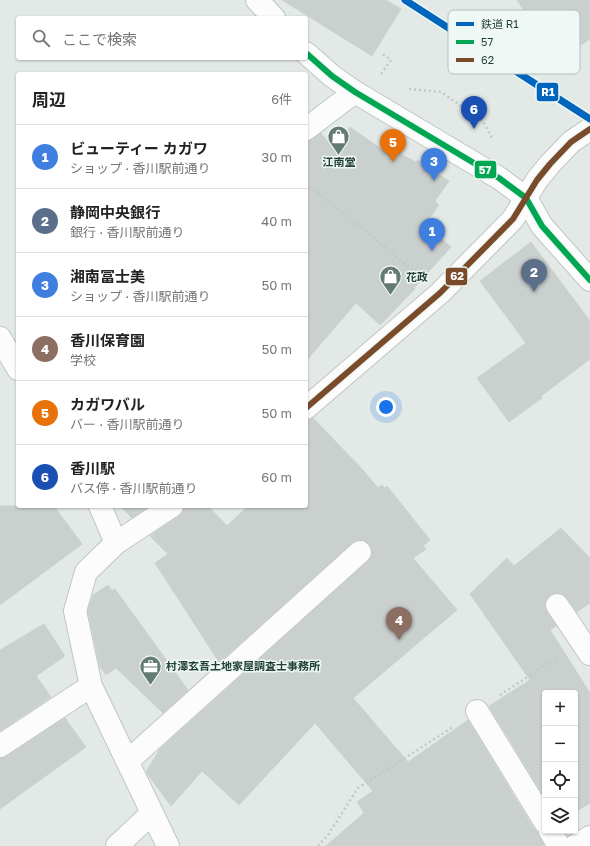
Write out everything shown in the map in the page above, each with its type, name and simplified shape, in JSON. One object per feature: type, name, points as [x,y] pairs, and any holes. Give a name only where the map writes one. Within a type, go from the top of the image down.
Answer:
[{"type":"street","points":[[258,0],[272,16]]},
{"type":"street","points":[[308,55],[332,76],[355,92],[499,178],[526,198],[542,226],[590,280]]},
{"type":"street","points":[[308,127],[355,92]]},
{"type":"street","points":[[308,406],[440,293],[513,220],[537,180],[550,164],[571,142],[590,128]]},
{"type":"street","points":[[101,508],[116,543]]},
{"type":"street","points":[[168,846],[92,686],[75,611],[86,572],[116,543],[169,508]]},
{"type":"street","points":[[128,761],[360,552]]},
{"type":"street","points":[[557,605],[587,644]]},
{"type":"street","points":[[0,746],[92,686]]},
{"type":"street","points":[[477,711],[542,817]]},
{"type":"street","points":[[117,846],[152,814]]},
{"type":"street","points":[[552,834],[560,846]]},
{"type":"street","points":[[575,846],[590,837]]},
{"type":"path","points":[[380,76],[391,60],[381,53]]},
{"type":"path","points":[[308,186],[361,227],[440,293]]},
{"type":"path","points":[[318,846],[328,835],[358,788],[535,672],[574,649],[587,644]]},
{"type":"building","points":[[282,0],[386,0],[401,9],[372,56]]},
{"type":"building","points":[[517,0],[590,0],[590,39],[580,46],[580,10],[523,10]]},
{"type":"building","points":[[350,127],[384,151],[387,147],[416,162],[417,160],[449,181],[435,201],[439,205],[425,224],[451,247],[414,288],[415,289],[380,325],[356,303],[308,359],[308,140],[313,139],[321,133],[334,150]]},
{"type":"building","points":[[531,242],[590,321],[590,359],[541,396],[542,398],[509,422],[477,378],[526,343],[480,281]]},
{"type":"building","points":[[313,418],[363,470],[378,488],[382,485],[385,488],[387,486],[430,540],[423,546],[426,549],[413,558],[457,610],[353,698],[408,762],[468,720],[534,829],[538,832],[544,846],[326,846],[364,813],[357,802],[373,791],[315,723],[239,805],[202,771],[171,806],[146,772],[160,749],[372,556],[372,549],[369,543],[364,540],[358,540],[352,543],[219,662],[155,563],[168,554],[150,536],[179,516],[183,512],[184,508],[210,508],[227,526],[246,508],[308,508],[308,419]]},
{"type":"building","points":[[0,506],[16,506],[16,508],[55,508],[82,544],[0,605]]},
{"type":"building","points":[[122,508],[146,508],[132,518]]},
{"type":"building","points":[[561,528],[590,558],[590,603],[577,612],[567,598],[562,594],[557,593],[550,595],[546,600],[545,605],[547,612],[556,626],[550,630],[590,693],[590,803],[578,810],[578,690],[542,690],[542,793],[489,706],[530,680],[470,594],[507,558],[514,566]]},
{"type":"building","points":[[108,585],[112,591],[115,589],[188,690],[163,713],[116,668],[106,675],[100,667],[88,611],[93,595]]},
{"type":"building","points":[[44,624],[65,656],[36,676],[51,697],[0,731],[0,650]]},
{"type":"building","points":[[65,718],[86,747],[0,809],[0,758],[7,756]]},
{"type":"rail line","name":"R1","points":[[405,0],[448,28]]},
{"type":"rail line","name":"R1","points":[[520,74],[590,119]]},
{"type":"transit line","name":"57","points":[[308,55],[332,76],[355,92],[499,178],[526,198],[542,226],[590,280]]},
{"type":"transit line","name":"62","points":[[308,406],[440,293],[513,219],[537,180],[550,164],[571,142],[590,129]]},
{"type":"place","name":"香川駅","points":[[474,129]]},
{"type":"place","name":"江南堂","points":[[339,156]]},
{"type":"place","name":"カガワバル","points":[[393,162]]},
{"type":"place","name":"湘南冨士美","points":[[434,181]]},
{"type":"place","name":"ビューティー カガワ","points":[[432,251]]},
{"type":"place","name":"静岡中央銀行","points":[[534,292]]},
{"type":"place","name":"花政","points":[[391,296]]},
{"type":"place","name":"香川保育園","points":[[399,640]]},
{"type":"place","name":"村澤玄吾土地家屋調査士事務所","points":[[150,686]]}]
